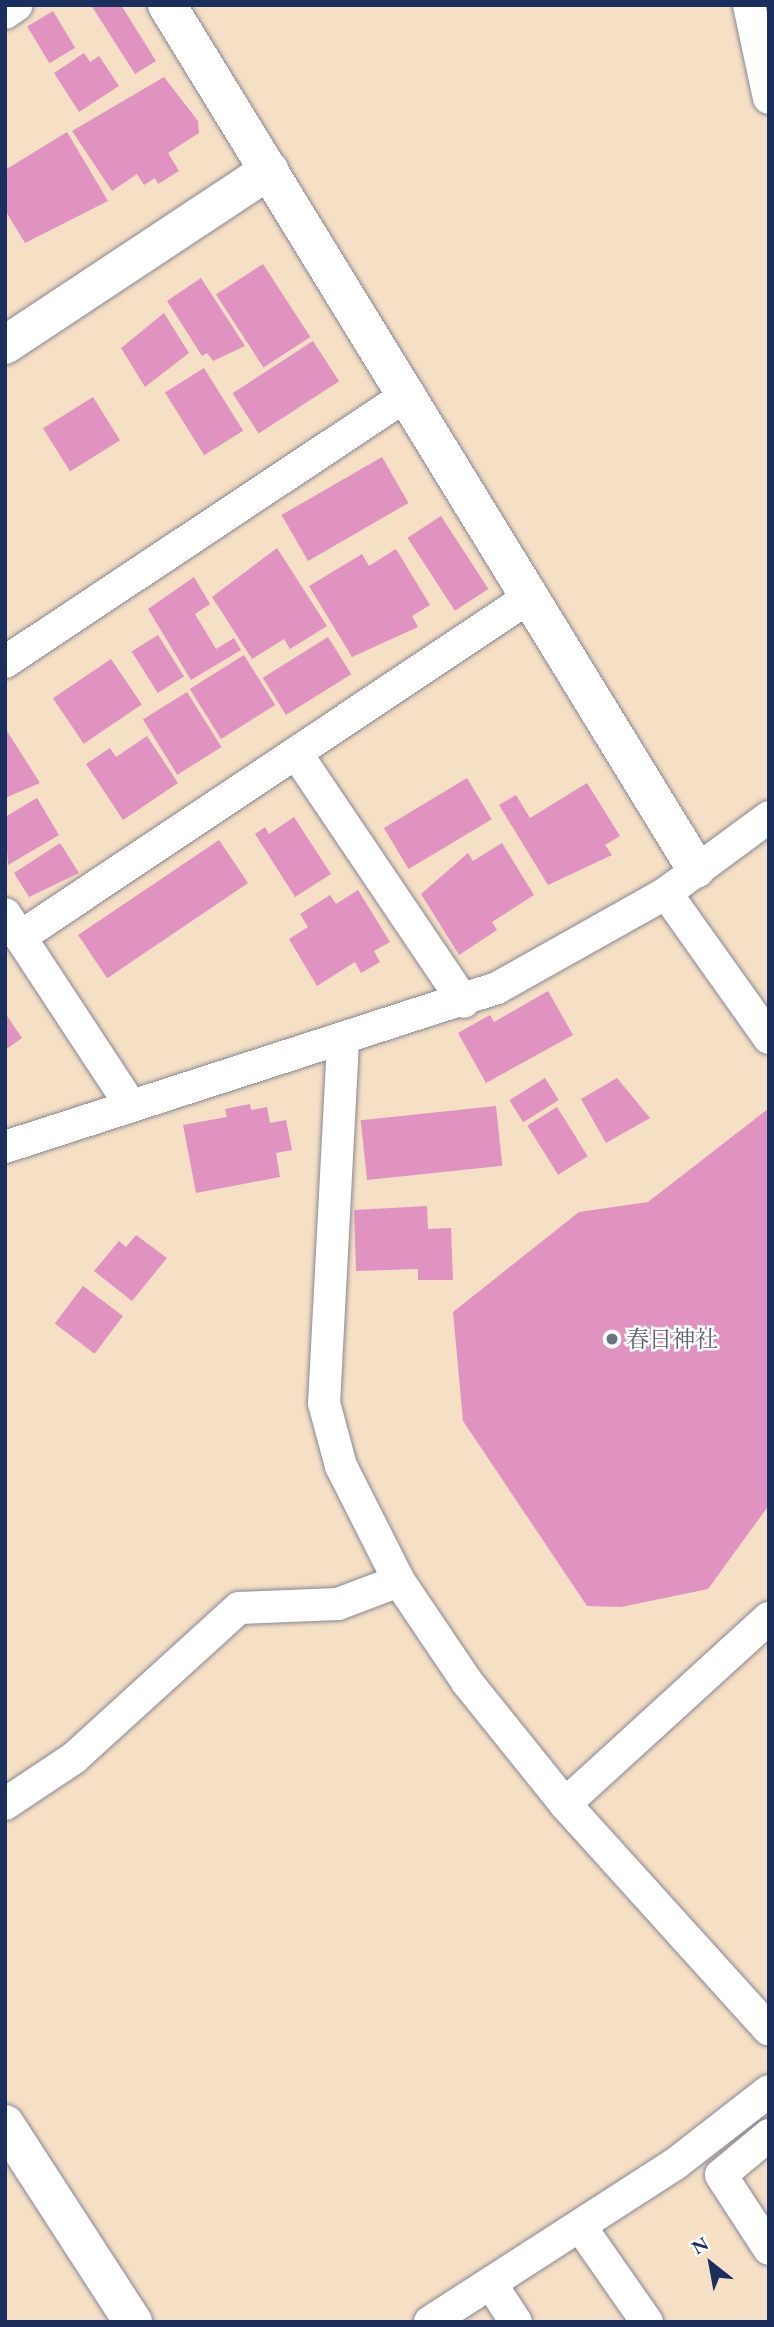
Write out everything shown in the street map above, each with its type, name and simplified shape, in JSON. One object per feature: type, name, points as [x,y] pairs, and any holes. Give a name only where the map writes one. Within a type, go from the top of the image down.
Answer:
[{"type":"street","points":[[5,13],[17,5]]},
{"type":"street","points":[[167,5],[409,394],[696,869]]},
{"type":"street","points":[[749,5],[769,98]]},
{"type":"street","points":[[5,345],[269,170]]},
{"type":"street","points":[[5,662],[409,394]]},
{"type":"street","points":[[129,1103],[13,925],[296,753],[531,596]]},
{"type":"street","points":[[296,753],[464,1002]]},
{"type":"street","points":[[5,1147],[129,1103],[343,1042],[464,1002],[531,972],[666,893],[769,817]]},
{"type":"street","points":[[666,893],[769,1038]]},
{"type":"street","points":[[343,1042],[324,1403],[341,1466],[399,1581],[467,1682],[565,1804],[769,2030]]},
{"type":"street","points":[[5,1804],[74,1758],[239,1608],[338,1604],[399,1581]]},
{"type":"street","points":[[565,1804],[769,1618]]},
{"type":"street","points":[[430,2322],[580,2226],[769,2091]]},
{"type":"street","points":[[5,2123],[133,2322]]},
{"type":"street","points":[[769,2135],[721,2175],[769,2249]]},
{"type":"street","points":[[580,2226],[647,2322]]},
{"type":"street","points":[[491,2284],[516,2322]]},
{"type":"building","points":[[91,5],[121,5],[156,61],[135,74]]},
{"type":"building","points":[[53,11],[75,48],[49,63],[27,26]]},
{"type":"building","points":[[84,53],[90,62],[99,56],[119,86],[79,112],[54,73]]},
{"type":"building","points":[[164,77],[198,121],[199,133],[168,153],[179,171],[158,184],[155,178],[144,185],[137,174],[112,191],[72,131]]},
{"type":"building","points":[[67,132],[108,201],[25,243],[5,210],[5,170]]},
{"type":"building","points":[[263,264],[310,337],[263,367],[216,294]]},
{"type":"building","points":[[201,278],[245,346],[213,361],[207,353],[202,356],[167,301]]},
{"type":"building","points":[[164,313],[189,353],[145,387],[121,348]]},
{"type":"building","points":[[313,341],[339,381],[259,434],[232,393]]},
{"type":"building","points":[[204,368],[243,431],[204,455],[165,392]]},
{"type":"building","points":[[93,397],[120,440],[70,472],[43,428]]},
{"type":"building","points":[[382,457],[409,503],[308,561],[282,515]]},
{"type":"building","points":[[441,516],[488,589],[455,611],[407,538]]},
{"type":"building","points":[[277,548],[327,626],[290,649],[284,639],[252,659],[212,597]]},
{"type":"building","points":[[396,549],[430,605],[412,616],[418,627],[352,657],[309,586],[362,554],[369,566]]},
{"type":"building","points":[[194,577],[210,604],[195,614],[216,649],[234,638],[241,650],[191,680],[148,609]]},
{"type":"building","points":[[158,635],[184,677],[158,693],[132,651]]},
{"type":"building","points":[[328,637],[351,674],[286,715],[263,678]]},
{"type":"building","points":[[244,655],[275,705],[221,739],[190,689]]},
{"type":"building","points":[[111,659],[142,705],[84,744],[53,698]]},
{"type":"building","points":[[187,692],[221,747],[177,775],[143,720]]},
{"type":"building","points":[[5,728],[40,783],[5,798]]},
{"type":"building","points":[[147,736],[178,783],[123,820],[86,764],[110,748],[116,757]]},
{"type":"building","points":[[467,778],[492,819],[409,869],[384,828]]},
{"type":"building","points":[[587,783],[620,836],[605,845],[612,855],[548,885],[499,805],[516,795],[530,818]]},
{"type":"building","points":[[37,798],[59,835],[8,865],[5,817]]},
{"type":"building","points":[[294,817],[331,874],[295,897],[255,834],[265,827],[269,834]]},
{"type":"building","points":[[219,840],[248,883],[107,978],[78,935]]},
{"type":"building","points":[[60,843],[79,873],[29,897],[14,873]]},
{"type":"building","points":[[502,843],[534,895],[492,922],[497,930],[459,955],[421,894],[468,853],[473,861]]},
{"type":"building","points":[[358,890],[390,942],[374,951],[380,962],[361,973],[355,962],[317,986],[289,939],[308,927],[300,914],[330,895],[336,904]]},
{"type":"building","points":[[548,991],[573,1035],[486,1083],[458,1033],[490,1015],[494,1022]]},
{"type":"building","points":[[5,1013],[22,1038],[5,1050]]},
{"type":"building","points":[[545,1078],[559,1100],[523,1122],[509,1100]]},
{"type":"building","points":[[617,1078],[650,1118],[606,1143],[581,1099]]},
{"type":"building","points":[[250,1104],[251,1110],[267,1107],[270,1123],[286,1120],[292,1150],[276,1153],[280,1177],[196,1193],[183,1125],[227,1117],[225,1109]]},
{"type":"building","points":[[496,1106],[502,1166],[367,1180],[361,1120]]},
{"type":"building","points":[[557,1107],[588,1156],[558,1175],[527,1126]]},
{"type":"building","name":"春日神社","points":[[769,1108],[769,1505],[708,1589],[621,1607],[587,1606],[463,1421],[453,1312],[579,1212],[648,1202]]},
{"type":"building","points":[[427,1206],[428,1229],[451,1228],[453,1280],[418,1280],[418,1269],[356,1271],[354,1210]]},
{"type":"building","points":[[136,1235],[167,1258],[132,1301],[94,1271],[119,1241],[126,1247]]},
{"type":"building","points":[[83,1286],[123,1316],[95,1354],[55,1324]]},
{"type":"place","name":"春日神社","points":[[612,1339]]}]
